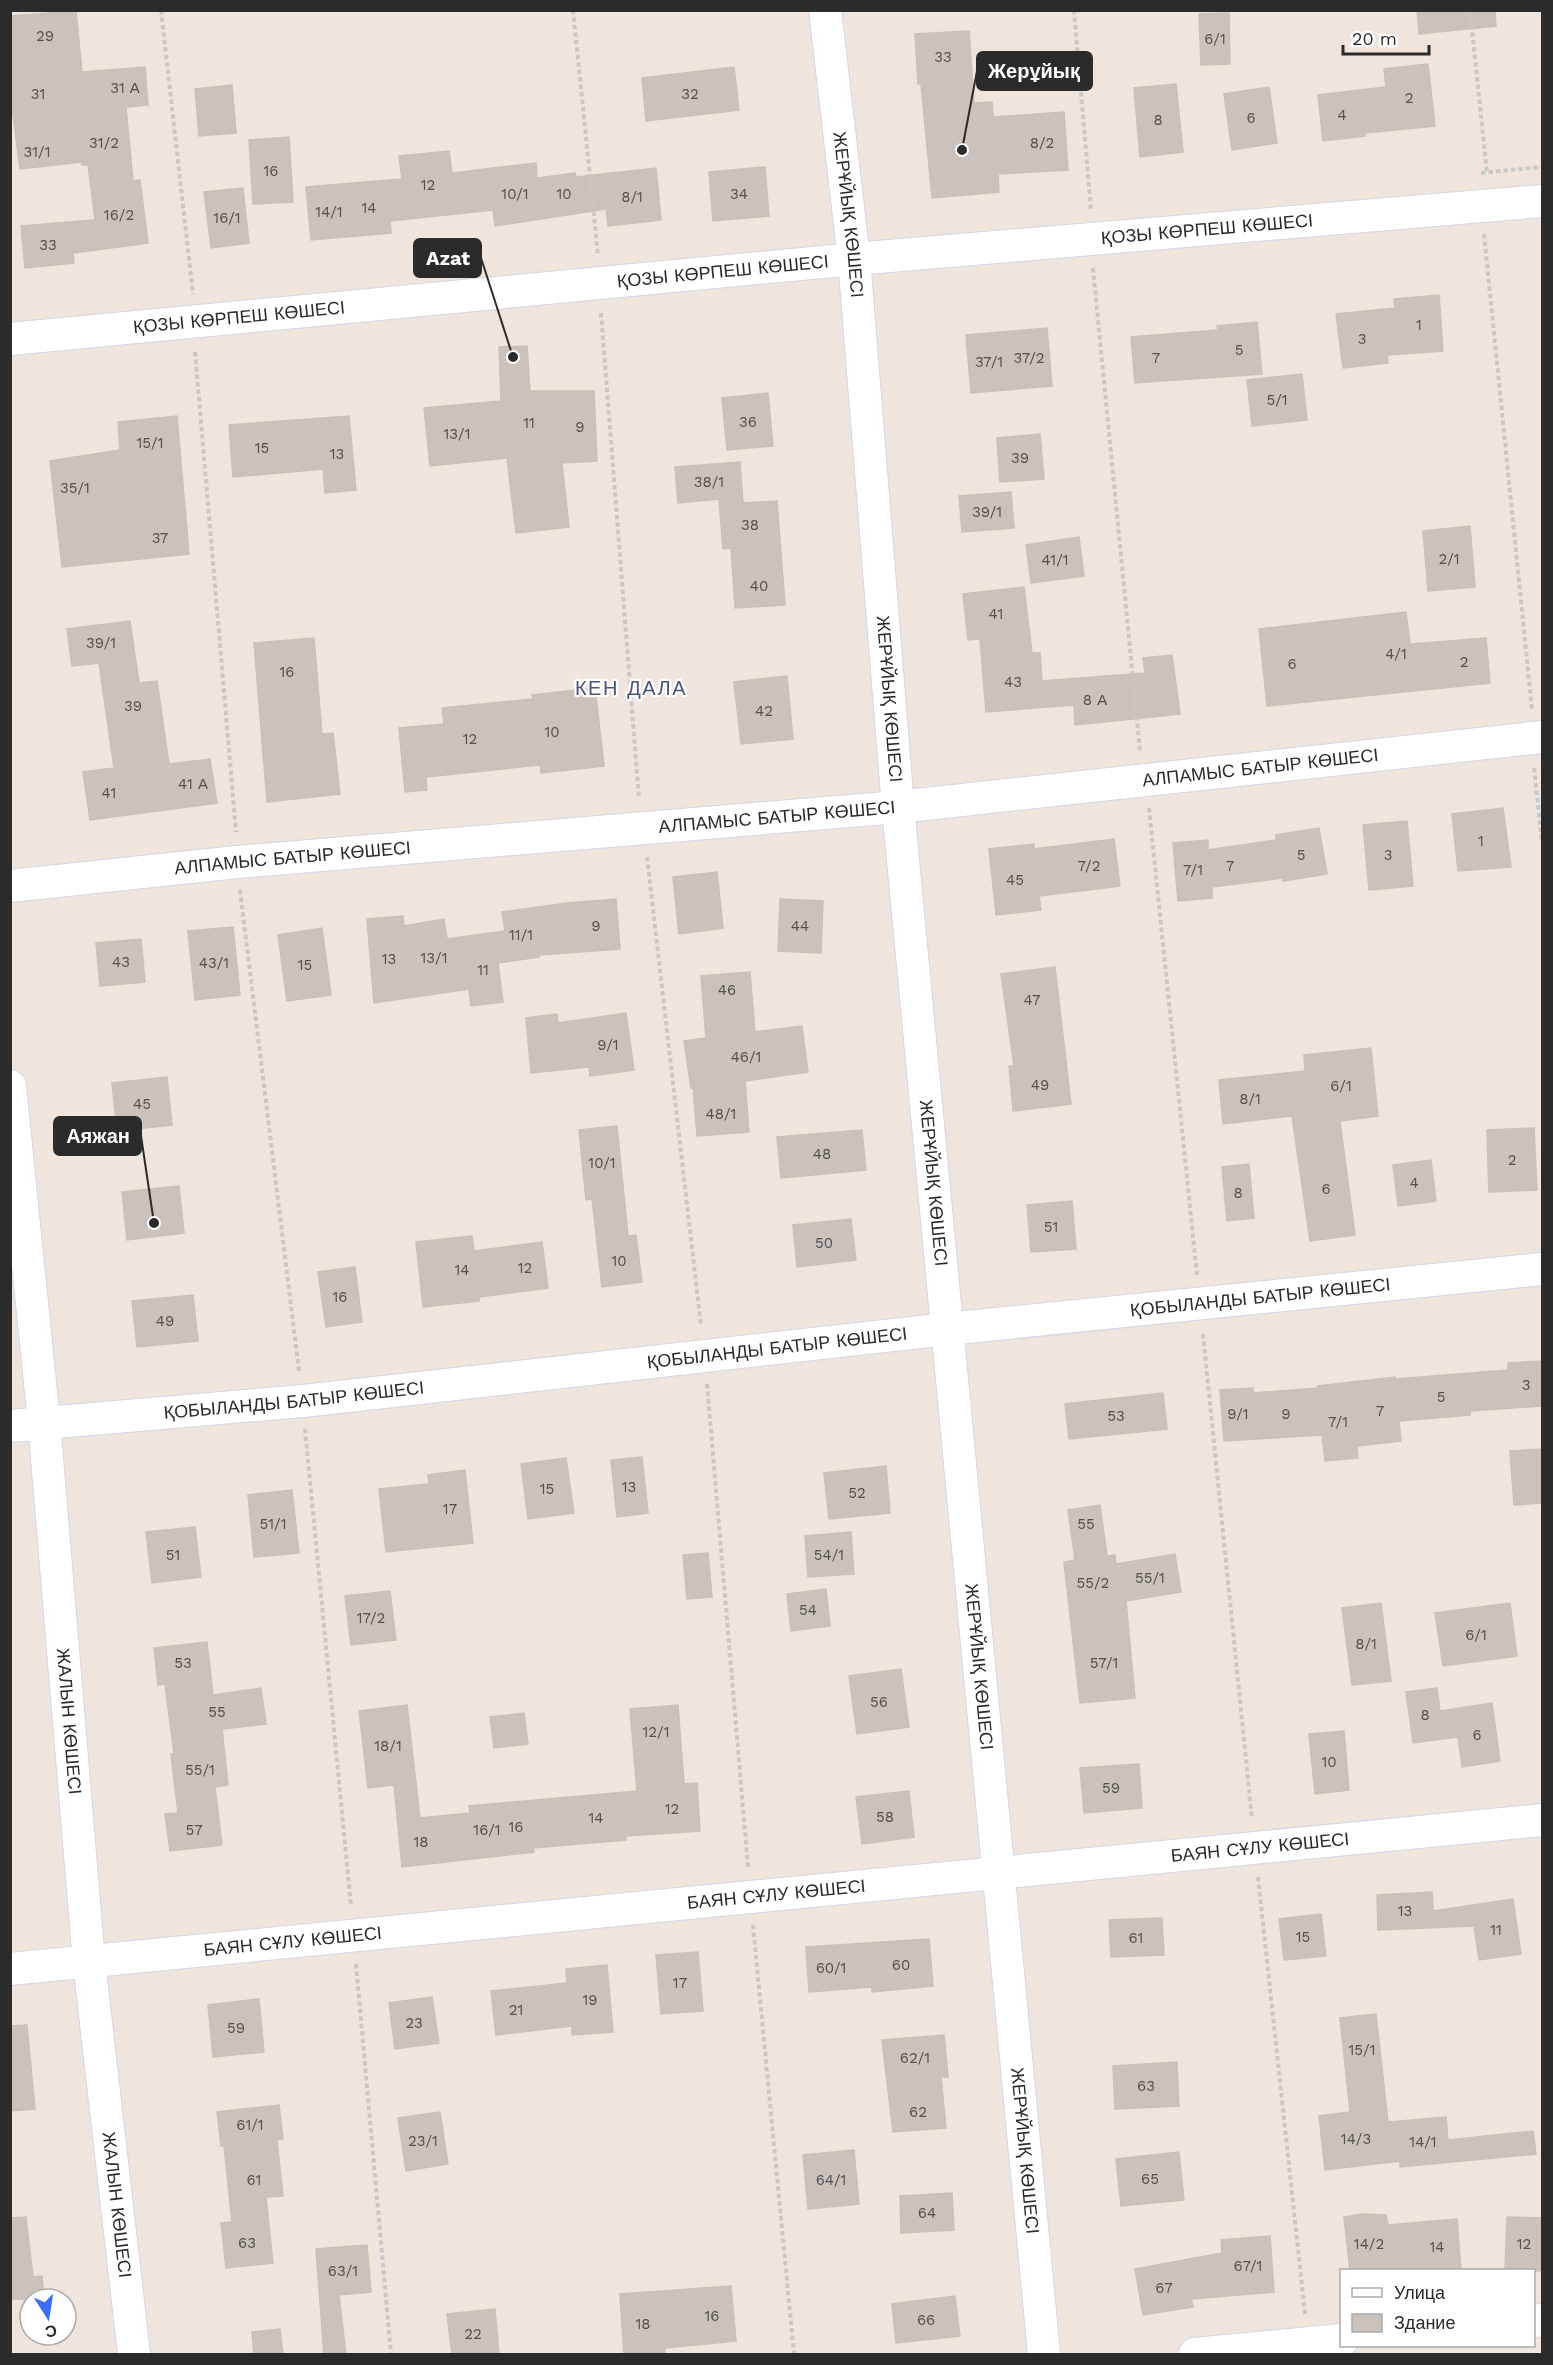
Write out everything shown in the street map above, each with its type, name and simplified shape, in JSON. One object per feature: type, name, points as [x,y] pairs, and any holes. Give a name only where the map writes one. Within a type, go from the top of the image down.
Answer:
[{"type":"street","name":"ЖЕРҰЙЫҚ КӨШЕСІ","points":[[825,10],[854,259],[898,807],[1044,2355]]},
{"type":"street","name":"ҚОЗЫ КӨРПЕШ КӨШЕСІ","points":[[10,339],[854,259],[1542,201]]},
{"type":"street","name":"АЛПАМЫС БАТЫР КӨШЕСІ","points":[[10,886],[237,862],[898,807],[1537,738]]},
{"type":"street","name":"ЖАЛЫН КӨШЕСІ","points":[[10,1086],[44,1422],[89,1962],[134,2355]]},
{"type":"street","name":"ҚОБЫЛАНДЫ БАТЫР КӨШЕСІ","points":[[10,1426],[303,1401],[704,1358],[947,1329],[1542,1269]]},
{"type":"street","name":"БАЯН СҰЛУ КӨШЕСІ","points":[[10,1969],[1542,1820]]},
{"type":"street","points":[[1195,2355],[1340,2340]]},
{"type":"path","points":[[161,10],[193,295],[192,322],[237,862],[303,1401],[391,2355]]},
{"type":"path","points":[[573,10],[597,244],[598,284],[639,799],[704,1358],[750,1897],[794,2355]]},
{"type":"path","points":[[1074,10],[1091,209],[1091,240],[1140,751],[1146,780],[1255,1848],[1309,2343]]},
{"type":"path","points":[[1470,10],[1487,173],[1481,206],[1532,709],[1537,738],[1542,842]]},
{"type":"building","points":[[1417,10],[1495,10],[1496,26],[1419,34]]},
{"type":"building","points":[[76,11],[82,72],[145,67],[148,105],[126,107],[133,181],[140,180],[148,243],[73,253],[74,263],[25,268],[21,226],[95,220],[88,165],[82,165],[82,162],[20,169],[13,115],[10,115],[10,16]]},
{"type":"building","points":[[1229,13],[1230,64],[1201,65],[1199,14]]},
{"type":"building","points":[[969,31],[974,103],[992,102],[993,117],[1064,112],[1068,170],[998,174],[999,192],[932,198],[921,84],[918,84],[915,34]]},
{"type":"building","points":[[1428,64],[1435,126],[1365,133],[1365,136],[1323,141],[1318,95],[1386,87],[1384,69]]},
{"type":"building","points":[[734,67],[739,110],[646,121],[642,78]]},
{"type":"building","points":[[1176,84],[1183,152],[1140,157],[1134,88]]},
{"type":"building","points":[[232,85],[236,133],[199,136],[195,89]]},
{"type":"building","points":[[1269,87],[1277,143],[1232,150],[1224,94]]},
{"type":"building","points":[[289,137],[293,202],[253,204],[249,140]]},
{"type":"building","points":[[449,151],[452,173],[536,163],[537,178],[575,173],[576,177],[656,168],[661,220],[608,226],[606,209],[495,226],[493,210],[390,221],[391,233],[311,240],[306,187],[402,179],[399,156]]},
{"type":"building","points":[[765,167],[769,216],[713,221],[709,172]]},
{"type":"building","points":[[243,188],[249,243],[211,248],[204,192]]},
{"type":"building","points":[[1439,295],[1443,351],[1387,355],[1388,363],[1343,368],[1336,314],[1395,308],[1394,299]]},
{"type":"building","points":[[1257,322],[1262,374],[1135,383],[1131,337],[1218,330],[1217,326]]},
{"type":"building","points":[[1047,328],[1052,386],[971,393],[966,335]]},
{"type":"building","points":[[527,346],[530,391],[594,391],[597,461],[562,463],[569,527],[516,533],[507,458],[430,466],[424,408],[501,401],[499,347]]},
{"type":"building","points":[[1302,374],[1307,420],[1252,426],[1247,380]]},
{"type":"building","points":[[768,393],[773,446],[727,450],[722,398]]},
{"type":"building","points":[[177,416],[189,554],[62,567],[50,461],[120,450],[118,422]]},
{"type":"building","points":[[349,416],[356,490],[325,493],[323,469],[233,477],[229,425]]},
{"type":"building","points":[[1040,434],[1044,479],[1000,482],[997,438]]},
{"type":"building","points":[[740,462],[743,503],[777,501],[785,605],[735,608],[731,548],[723,549],[719,499],[678,503],[675,467]]},
{"type":"building","points":[[1011,492],[1014,528],[962,532],[959,496]]},
{"type":"building","points":[[1470,526],[1475,587],[1428,591],[1423,531]]},
{"type":"building","points":[[1079,537],[1084,576],[1031,583],[1026,545]]},
{"type":"building","points":[[1024,587],[1032,653],[1040,653],[1042,681],[1145,673],[1143,658],[1172,655],[1180,714],[1075,725],[1074,705],[986,712],[980,639],[968,640],[963,594]]},
{"type":"building","points":[[1406,612],[1410,644],[1486,638],[1490,683],[1267,706],[1259,629]]},
{"type":"building","points":[[130,621],[139,683],[157,681],[169,764],[210,759],[217,803],[90,820],[83,772],[114,768],[99,663],[72,666],[67,629]]},
{"type":"building","points":[[314,638],[322,734],[333,733],[340,794],[267,802],[254,643]]},
{"type":"building","points":[[787,676],[793,739],[741,744],[734,682]]},
{"type":"building","points":[[595,688],[604,766],[541,773],[540,765],[426,777],[427,790],[405,792],[399,728],[444,724],[442,708],[533,699],[532,695]]},
{"type":"building","points":[[1503,808],[1511,867],[1458,871],[1452,814]]},
{"type":"building","points":[[1407,821],[1413,886],[1369,890],[1363,825]]},
{"type":"building","points":[[1319,828],[1327,874],[1283,881],[1283,878],[1212,887],[1212,898],[1178,901],[1173,843],[1208,840],[1208,850],[1276,840],[1276,835]]},
{"type":"building","points":[[1114,839],[1120,886],[1039,896],[1041,910],[996,915],[989,849],[1034,844],[1034,849]]},
{"type":"building","points":[[717,872],[723,928],[679,934],[673,877]]},
{"type":"building","points":[[616,899],[620,949],[539,955],[539,957],[498,963],[503,1002],[471,1006],[469,989],[374,1003],[367,919],[403,916],[404,926],[444,919],[447,939],[505,931],[502,912]]},
{"type":"building","points":[[780,899],[823,901],[821,953],[778,951]]},
{"type":"building","points":[[233,927],[240,995],[195,1000],[188,931]]},
{"type":"building","points":[[322,928],[331,995],[287,1001],[278,935]]},
{"type":"building","points":[[141,939],[145,982],[100,986],[96,943]]},
{"type":"building","points":[[1055,967],[1071,1104],[1013,1111],[1009,1066],[1014,1066],[1001,974]]},
{"type":"building","points":[[750,972],[755,1032],[802,1026],[808,1072],[745,1081],[749,1132],[697,1136],[693,1087],[691,1088],[684,1041],[706,1038],[701,976]]},
{"type":"building","points":[[626,1013],[634,1070],[590,1076],[589,1067],[531,1073],[526,1018],[557,1014],[558,1023]]},
{"type":"building","points":[[1371,1048],[1378,1116],[1340,1121],[1355,1235],[1310,1241],[1292,1116],[1223,1124],[1219,1080],[1305,1071],[1304,1055]]},
{"type":"building","points":[[167,1077],[172,1125],[117,1131],[112,1083]]},
{"type":"building","points":[[617,1126],[628,1236],[636,1235],[642,1282],[602,1287],[592,1199],[586,1200],[579,1130]]},
{"type":"building","points":[[1534,1128],[1537,1190],[1489,1192],[1487,1130]]},
{"type":"building","points":[[862,1130],[866,1170],[781,1178],[777,1137]]},
{"type":"building","points":[[1431,1160],[1436,1201],[1398,1206],[1393,1165]]},
{"type":"building","points":[[1249,1164],[1254,1218],[1227,1221],[1222,1167]]},
{"type":"building","points":[[179,1186],[184,1233],[127,1240],[122,1192]]},
{"type":"building","points":[[1072,1201],[1076,1249],[1031,1252],[1027,1205]]},
{"type":"building","points":[[851,1219],[856,1260],[797,1267],[793,1225]]},
{"type":"building","points":[[472,1236],[474,1251],[542,1242],[548,1288],[479,1297],[479,1301],[423,1307],[416,1242]]},
{"type":"building","points":[[355,1267],[362,1322],[326,1327],[318,1272]]},
{"type":"building","points":[[193,1295],[198,1341],[137,1347],[132,1301]]},
{"type":"building","points":[[1542,1361],[1542,1406],[1470,1411],[1470,1415],[1399,1421],[1401,1441],[1357,1446],[1358,1458],[1325,1461],[1322,1435],[1224,1441],[1220,1390],[1253,1388],[1253,1393],[1318,1388],[1318,1386],[1395,1377],[1395,1379],[1508,1370],[1508,1363]]},
{"type":"building","points":[[1163,1393],[1167,1429],[1069,1439],[1065,1404]]},
{"type":"building","points":[[1542,1449],[1542,1503],[1514,1505],[1510,1451]]},
{"type":"building","points":[[642,1457],[648,1513],[617,1517],[611,1460]]},
{"type":"building","points":[[566,1458],[574,1513],[528,1519],[521,1464]]},
{"type":"building","points":[[886,1466],[890,1513],[829,1519],[824,1473]]},
{"type":"building","points":[[465,1470],[473,1543],[386,1552],[379,1489],[429,1484],[428,1475]]},
{"type":"building","points":[[292,1490],[299,1553],[254,1557],[248,1495]]},
{"type":"building","points":[[1100,1505],[1107,1556],[1115,1555],[1116,1564],[1175,1554],[1181,1592],[1126,1601],[1135,1698],[1080,1703],[1064,1562],[1075,1560],[1068,1510]]},
{"type":"building","points":[[195,1527],[201,1577],[152,1583],[146,1532]]},
{"type":"building","points":[[851,1532],[854,1574],[808,1577],[805,1536]]},
{"type":"building","points":[[708,1553],[712,1597],[687,1599],[683,1555]]},
{"type":"building","points":[[826,1589],[830,1626],[791,1631],[787,1594]]},
{"type":"building","points":[[390,1591],[396,1640],[351,1645],[345,1596]]},
{"type":"building","points":[[1381,1603],[1391,1681],[1352,1685],[1342,1608]]},
{"type":"building","points":[[1510,1603],[1517,1656],[1443,1666],[1435,1613]]},
{"type":"building","points":[[207,1642],[213,1695],[261,1688],[266,1724],[222,1729],[228,1785],[215,1787],[222,1845],[170,1851],[165,1814],[178,1813],[171,1754],[174,1754],[165,1684],[158,1685],[154,1648]]},
{"type":"building","points":[[901,1669],[909,1727],[857,1734],[849,1676]]},
{"type":"building","points":[[1437,1688],[1440,1711],[1492,1703],[1500,1761],[1462,1767],[1458,1737],[1413,1743],[1406,1692]]},
{"type":"building","points":[[407,1705],[420,1818],[470,1813],[469,1806],[637,1791],[630,1709],[678,1705],[684,1784],[697,1783],[700,1831],[626,1836],[626,1840],[533,1848],[534,1852],[402,1867],[394,1785],[368,1788],[359,1711]]},
{"type":"building","points":[[524,1713],[528,1744],[494,1748],[490,1717]]},
{"type":"building","points":[[1344,1731],[1349,1790],[1315,1794],[1309,1734]]},
{"type":"building","points":[[1139,1764],[1142,1808],[1084,1813],[1080,1768]]},
{"type":"building","points":[[909,1791],[914,1837],[862,1844],[856,1797]]},
{"type":"building","points":[[1432,1892],[1433,1911],[1513,1899],[1521,1954],[1479,1960],[1474,1926],[1378,1930],[1377,1895]]},
{"type":"building","points":[[1321,1914],[1326,1956],[1284,1960],[1279,1919]]},
{"type":"building","points":[[1162,1918],[1164,1955],[1111,1957],[1109,1920]]},
{"type":"building","points":[[929,1939],[933,1986],[872,1992],[872,1987],[809,1992],[806,1947]]},
{"type":"building","points":[[698,1952],[703,2011],[661,2014],[656,1955]]},
{"type":"building","points":[[607,1965],[613,2032],[572,2035],[572,2026],[496,2035],[491,1991],[567,1983],[566,1969]]},
{"type":"building","points":[[432,1997],[439,2043],[395,2049],[389,2003]]},
{"type":"building","points":[[259,1999],[264,2052],[213,2057],[208,2005]]},
{"type":"building","points":[[1376,2014],[1388,2122],[1446,2117],[1448,2140],[1533,2131],[1536,2154],[1400,2167],[1400,2161],[1325,2170],[1319,2116],[1350,2112],[1340,2018]]},
{"type":"building","points":[[27,2025],[35,2109],[10,2111],[10,2026]]},
{"type":"building","points":[[944,2035],[948,2077],[941,2077],[946,2128],[893,2132],[882,2040]]},
{"type":"building","points":[[1177,2062],[1179,2106],[1115,2109],[1113,2066]]},
{"type":"building","points":[[279,2105],[283,2139],[277,2140],[283,2196],[266,2197],[273,2263],[226,2268],[221,2223],[232,2222],[224,2146],[221,2146],[217,2112]]},
{"type":"building","points":[[440,2112],[448,2164],[406,2171],[398,2118]]},
{"type":"building","points":[[854,2150],[859,2204],[808,2209],[803,2155]]},
{"type":"building","points":[[1179,2152],[1184,2200],[1121,2206],[1116,2159]]},
{"type":"building","points":[[952,2193],[954,2230],[901,2233],[900,2196]]},
{"type":"building","points":[[1362,2214],[1386,2215],[1388,2225],[1457,2219],[1461,2269],[1350,2269],[1344,2217]]},
{"type":"building","points":[[26,2217],[33,2277],[42,2276],[43,2287],[18,2287],[18,2299],[10,2299],[10,2218]]},
{"type":"building","points":[[1507,2217],[1542,2218],[1542,2271],[1505,2269]]},
{"type":"building","points":[[1270,2236],[1274,2292],[1191,2299],[1193,2307],[1143,2315],[1135,2269],[1222,2253],[1221,2240]]},
{"type":"building","points":[[367,2245],[371,2292],[339,2295],[346,2355],[324,2355],[316,2249]]},
{"type":"building","points":[[731,2286],[736,2341],[665,2348],[665,2355],[624,2355],[620,2294]]},
{"type":"building","points":[[955,2296],[960,2336],[896,2343],[892,2304]]},
{"type":"building","points":[[495,2309],[499,2355],[452,2355],[447,2314]]},
{"type":"building","points":[[280,2329],[283,2355],[254,2355],[252,2332]]},
{"type":"place","name":"Жерұйық","points":[[962,150]]},
{"type":"place","name":"Azat","points":[[513,357]]},
{"type":"place","name":"Аяжан","points":[[154,1223]]},
{"type":"district","name":"КЕН ДАЛА","points":[[631,688]]}]
